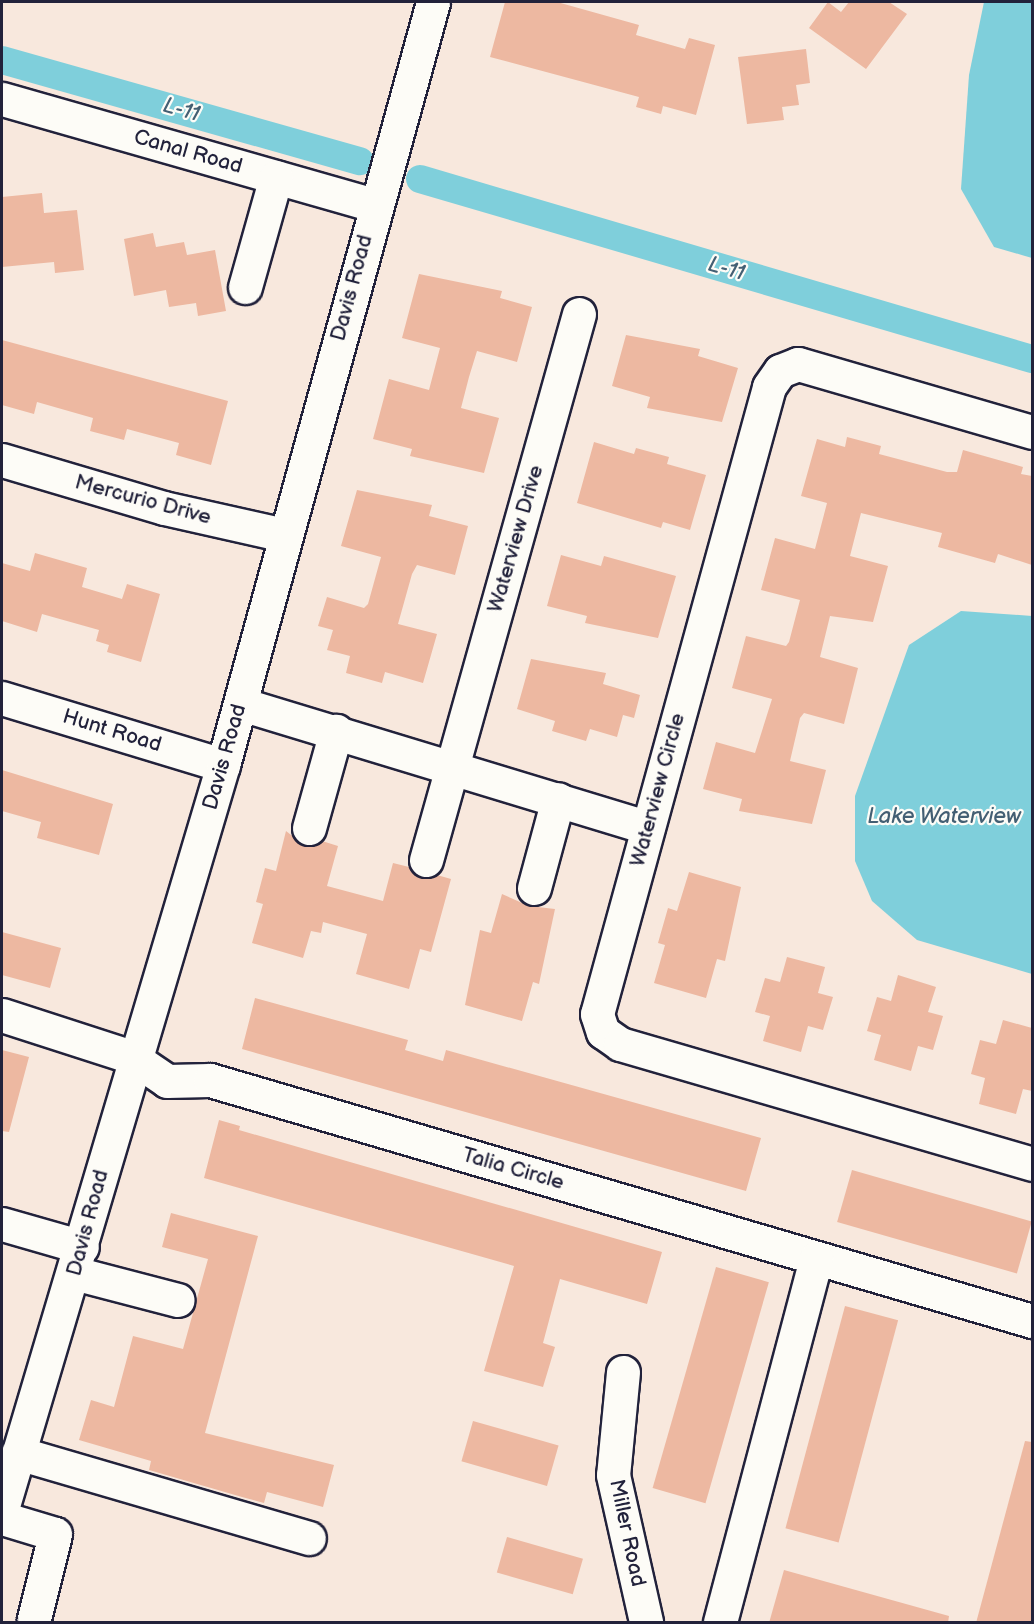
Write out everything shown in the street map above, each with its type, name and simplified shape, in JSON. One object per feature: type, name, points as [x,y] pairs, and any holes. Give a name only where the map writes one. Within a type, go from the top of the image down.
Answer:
[{"type":"street","name":"Davis Road","points":[[2,1509],[78,1260],[132,1057],[223,765],[375,205],[433,2]]},
{"type":"street","name":"Canal Road","points":[[2,99],[375,205]]},
{"type":"street","points":[[245,287],[276,177]]},
{"type":"street","name":"Waterview Drive","points":[[426,860],[579,314]]},
{"type":"street","name":"Waterview Circle","points":[[1032,432],[798,364],[780,371],[769,387],[597,1014],[603,1032],[620,1044],[1032,1164]]},
{"type":"street","name":"Mercurio Drive","points":[[2,460],[164,508],[285,535]]},
{"type":"street","name":"Hunt Road","points":[[2,698],[223,765]]},
{"type":"street","points":[[240,704],[452,765],[648,828]]},
{"type":"street","points":[[309,828],[336,731]]},
{"type":"street","points":[[534,888],[558,799]]},
{"type":"street","name":"Talia Circle","points":[[2,1015],[132,1057],[167,1081],[210,1080],[1032,1321]]},
{"type":"street","points":[[2,1224],[78,1260],[178,1300]]},
{"type":"street","points":[[720,1623],[816,1258]]},
{"type":"street","name":"Miller Road","points":[[623,1372],[613,1475],[646,1623]]},
{"type":"street","points":[[18,1453],[309,1538]]},
{"type":"street","points":[[2,1518],[55,1534],[34,1619]]},
{"type":"water","points":[[984,2],[1032,2],[1032,258],[994,247],[961,189],[969,75]]},
{"type":"water","name":"Lake Waterview","points":[[961,611],[1032,616],[1032,974],[917,940],[872,901],[855,861],[855,796],[909,645]]},
{"type":"building","points":[[505,2],[557,2],[639,25],[636,35],[685,49],[689,38],[715,45],[696,115],[663,106],[661,114],[636,107],[639,97],[490,57]]},
{"type":"building","points":[[828,2],[841,12],[849,2],[889,2],[907,14],[866,69],[809,28]]},
{"type":"building","points":[[806,49],[810,83],[796,85],[799,105],[782,107],[784,120],[747,124],[738,57]]},
{"type":"building","points":[[42,193],[44,213],[77,210],[84,270],[55,273],[54,262],[2,267],[2,197]]},
{"type":"building","points":[[153,233],[156,247],[184,242],[187,255],[215,250],[226,311],[198,316],[196,303],[169,307],[166,290],[134,296],[124,239]]},
{"type":"building","points":[[419,274],[502,291],[500,298],[532,307],[517,362],[477,351],[469,377],[461,408],[499,418],[484,473],[410,456],[412,449],[373,439],[389,379],[429,390],[440,348],[402,338]]},
{"type":"building","points":[[626,335],[700,349],[698,356],[738,368],[722,422],[647,408],[650,397],[612,386]]},
{"type":"building","points":[[2,340],[228,401],[211,465],[176,455],[179,443],[127,429],[124,440],[90,431],[93,418],[37,402],[34,414],[2,405]]},
{"type":"building","points":[[847,437],[881,446],[879,454],[947,472],[957,472],[963,450],[1023,467],[1021,474],[1032,476],[1032,565],[998,554],[995,563],[938,547],[942,533],[861,513],[850,556],[888,566],[873,622],[830,616],[820,657],[858,668],[844,724],[804,713],[800,718],[790,761],[826,770],[812,824],[739,811],[742,799],[703,789],[716,742],[755,753],[772,699],[732,688],[746,636],[786,646],[789,642],[800,600],[761,590],[775,538],[815,549],[827,503],[801,496],[817,439],[845,447]]},
{"type":"building","points":[[594,442],[634,454],[636,448],[669,457],[667,464],[706,475],[690,530],[663,522],[661,528],[577,503]]},
{"type":"building","points":[[357,490],[432,505],[429,516],[468,526],[455,575],[417,565],[412,574],[398,624],[437,634],[423,683],[385,672],[382,683],[346,673],[350,656],[327,650],[333,630],[318,626],[327,597],[364,608],[368,604],[381,557],[341,546]]},
{"type":"building","points":[[35,553],[87,568],[82,587],[122,599],[127,584],[160,594],[141,662],[107,652],[109,645],[96,641],[99,630],[42,614],[37,632],[2,621],[2,563],[30,571]]},
{"type":"building","points":[[561,555],[601,566],[604,556],[676,576],[658,638],[585,623],[587,616],[547,606]]},
{"type":"building","points":[[531,659],[606,673],[603,684],[640,695],[634,718],[623,715],[617,737],[590,729],[586,741],[552,731],[555,721],[517,709]]},
{"type":"building","points":[[2,770],[113,804],[99,855],[37,838],[41,822],[2,811]]},
{"type":"building","points":[[286,831],[305,846],[322,841],[338,846],[327,886],[383,901],[393,863],[409,867],[422,878],[437,875],[451,879],[431,952],[420,949],[409,989],[356,974],[367,934],[323,922],[321,933],[311,931],[303,958],[252,943],[263,904],[256,902],[265,868],[276,871]]},
{"type":"building","points":[[689,872],[741,887],[725,961],[717,959],[706,998],[654,983],[665,945],[658,943],[668,908],[677,911]]},
{"type":"building","points":[[502,894],[529,906],[555,909],[539,984],[533,982],[522,1021],[465,1005],[480,930],[491,933]]},
{"type":"building","points":[[2,932],[61,948],[50,988],[2,975]]},
{"type":"building","points":[[787,957],[825,967],[818,993],[833,997],[823,1030],[808,1026],[801,1052],[763,1041],[770,1016],[755,1012],[765,978],[780,982]]},
{"type":"building","points":[[898,975],[936,987],[928,1012],[943,1016],[933,1050],[918,1046],[911,1071],[874,1060],[881,1035],[867,1031],[877,997],[891,1001]]},
{"type":"building","points":[[255,998],[408,1040],[405,1050],[443,1061],[446,1050],[761,1138],[746,1191],[242,1049]]},
{"type":"building","points":[[1003,1020],[1032,1028],[1032,1091],[1023,1089],[1016,1114],[979,1104],[985,1078],[971,1074],[980,1040],[996,1044]]},
{"type":"building","points":[[2,1050],[29,1057],[9,1132],[2,1131]]},
{"type":"building","points":[[219,1120],[240,1126],[239,1130],[662,1252],[647,1304],[560,1279],[543,1343],[555,1347],[543,1387],[484,1371],[514,1266],[204,1178]]},
{"type":"building","points":[[852,1170],[1032,1222],[1017,1273],[837,1222]]},
{"type":"building","points":[[171,1213],[258,1236],[205,1433],[334,1465],[323,1507],[267,1492],[264,1503],[242,1497],[149,1470],[151,1461],[79,1440],[91,1400],[114,1407],[133,1336],[183,1349],[208,1259],[162,1247]]},
{"type":"building","points":[[716,1267],[769,1282],[705,1503],[653,1488]]},
{"type":"building","points":[[845,1306],[898,1320],[839,1542],[785,1528]]},
{"type":"building","points":[[473,1421],[559,1446],[547,1486],[461,1461]]},
{"type":"building","points":[[1025,1441],[1032,1442],[1032,1623],[976,1623]]},
{"type":"building","points":[[507,1537],[583,1559],[573,1594],[497,1573]]},
{"type":"building","points":[[784,1570],[949,1616],[948,1623],[769,1623]]},
{"type":"waterway","name":"L-11","points":[[2,60],[360,161]]},
{"type":"waterway","name":"L-11","points":[[420,179],[1032,359]]}]
